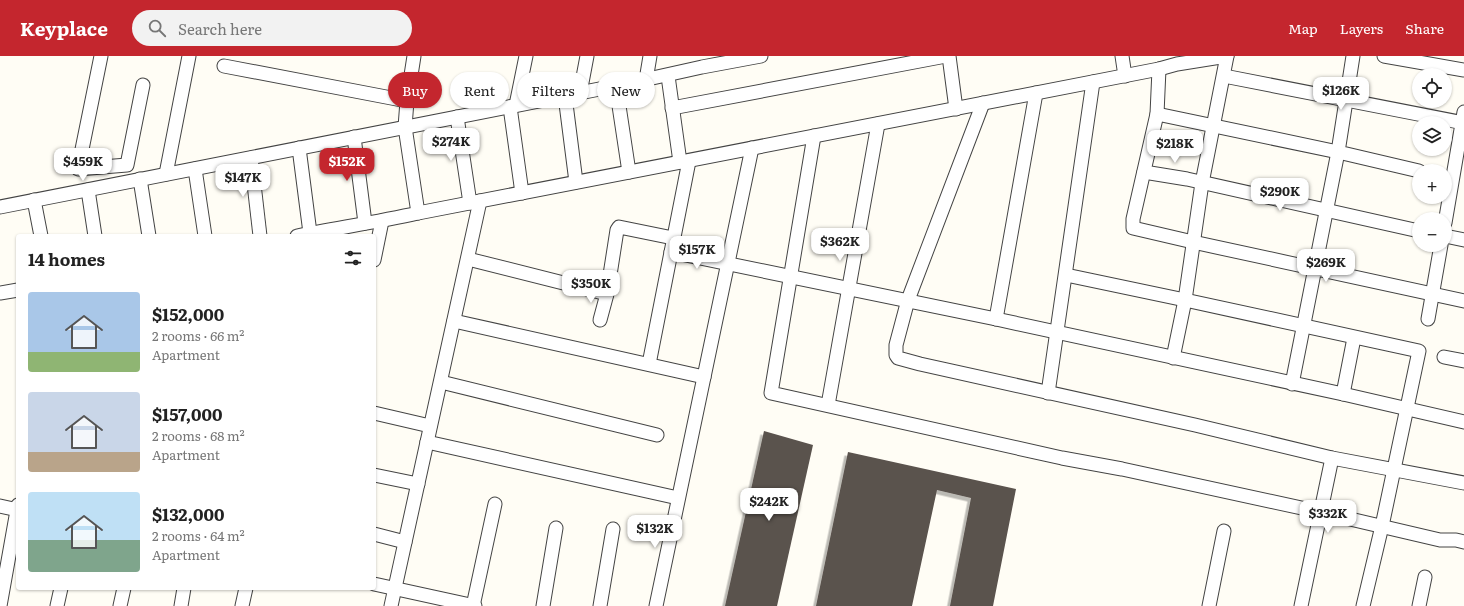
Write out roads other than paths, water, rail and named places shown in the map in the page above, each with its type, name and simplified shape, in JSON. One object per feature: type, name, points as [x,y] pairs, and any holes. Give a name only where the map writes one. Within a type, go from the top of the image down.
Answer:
[{"type":"street","points":[[101,56],[78,170],[127,165],[143,85]]},
{"type":"street","points":[[166,174],[189,56]]},
{"type":"street","points":[[412,72],[414,56]]},
{"type":"street","points":[[522,193],[513,106],[526,56]]},
{"type":"street","points":[[584,72],[587,56]]},
{"type":"street","points":[[647,72],[650,56]]},
{"type":"street","points":[[655,78],[668,76],[703,62],[761,56]]},
{"type":"street","points":[[672,108],[948,56],[956,109]]},
{"type":"street","points":[[1122,56],[1125,76]]},
{"type":"street","points":[[299,148],[314,234],[1125,76],[1159,69],[1176,60],[1227,56],[1202,183],[1185,300],[1173,358]]},
{"type":"street","points":[[1292,384],[1338,152],[1353,56]]},
{"type":"street","points":[[1384,56],[1464,70]]},
{"type":"street","points":[[224,66],[388,97]]},
{"type":"street","points":[[1159,69],[1157,114],[1133,219],[1133,228],[1464,301]]},
{"type":"street","points":[[649,364],[674,238],[684,161],[672,108],[668,76]]},
{"type":"street","points":[[1224,76],[1347,100],[1463,119],[1454,180],[1447,212]]},
{"type":"street","points":[[1048,393],[1093,82]]},
{"type":"street","points":[[996,319],[1036,93]]},
{"type":"street","points":[[983,103],[908,300],[896,345],[896,355],[898,358],[1195,425],[1332,458],[1464,483]]},
{"type":"street","points":[[0,207],[517,105]]},
{"type":"street","points":[[406,108],[405,127],[418,213]]},
{"type":"street","points":[[567,108],[576,182]]},
{"type":"street","points":[[619,108],[629,172]]},
{"type":"street","points":[[1157,114],[1214,125],[1412,169]]},
{"type":"street","points":[[391,606],[468,259],[475,202],[456,117]]},
{"type":"street","points":[[828,405],[878,124]]},
{"type":"street","points":[[814,136],[772,393],[1062,458],[1122,468],[1440,540],[1456,540],[1464,542]]},
{"type":"street","points":[[354,137],[365,223]]},
{"type":"street","points":[[656,606],[752,148]]},
{"type":"street","points":[[251,158],[260,234]]},
{"type":"street","points":[[195,169],[205,234]]},
{"type":"street","points":[[1144,172],[1187,179],[1412,229]]},
{"type":"street","points":[[140,179],[149,234]]},
{"type":"street","points":[[88,190],[95,234]]},
{"type":"street","points":[[34,200],[41,234]]},
{"type":"street","points":[[376,250],[382,221]]},
{"type":"street","points":[[600,320],[607,294],[617,230],[619,227],[674,238]]},
{"type":"street","points":[[1452,237],[1464,240]]},
{"type":"street","points":[[671,252],[728,263],[791,278],[908,300],[1343,394],[1464,422]]},
{"type":"street","points":[[1428,319],[1440,252]]},
{"type":"street","points":[[468,259],[607,294]]},
{"type":"street","points":[[1066,275],[1419,351],[1382,526],[1363,606]]},
{"type":"street","points":[[0,293],[16,290]]},
{"type":"street","points":[[454,321],[704,376]]},
{"type":"street","points":[[1343,394],[1354,338]]},
{"type":"street","points":[[1444,357],[1464,361]]},
{"type":"street","points":[[441,382],[657,434]]},
{"type":"street","points":[[376,412],[430,426]]},
{"type":"street","points":[[427,442],[678,498]]},
{"type":"street","points":[[1301,606],[1332,458]]},
{"type":"street","points":[[376,475],[418,484]]},
{"type":"street","points":[[376,584],[474,606],[494,504]]},
{"type":"street","points":[[0,506],[16,508]]},
{"type":"street","points":[[0,606],[16,519]]},
{"type":"street","points":[[543,606],[556,528]]},
{"type":"street","points":[[600,606],[613,529]]},
{"type":"street","points":[[1209,606],[1224,531]]},
{"type":"street","points":[[376,535],[405,542]]},
{"type":"street","points":[[1419,606],[1425,577]]},
{"type":"street","points":[[57,606],[61,590]]},
{"type":"street","points":[[120,606],[124,590]]},
{"type":"street","points":[[181,606],[184,590]]},
{"type":"street","points":[[242,606],[246,590]]}]
